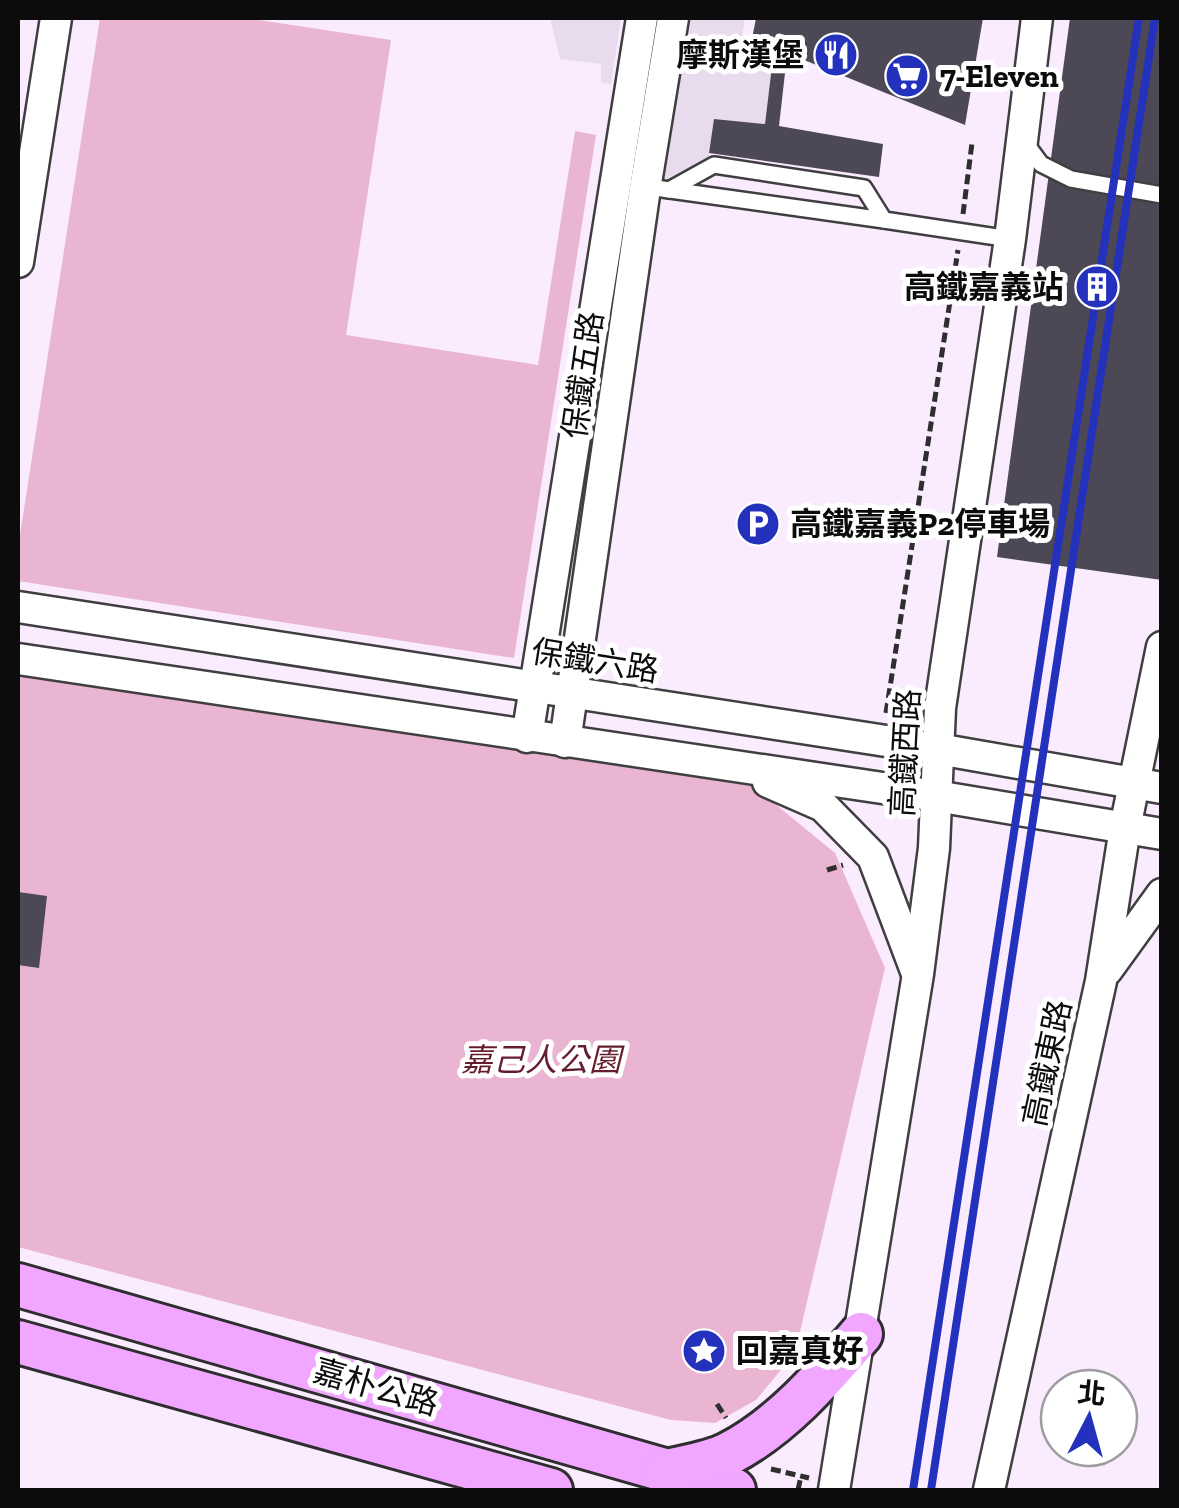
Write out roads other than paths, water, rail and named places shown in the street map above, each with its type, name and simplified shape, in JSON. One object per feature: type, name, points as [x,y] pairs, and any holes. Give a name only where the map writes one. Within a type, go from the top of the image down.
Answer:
[{"type":"main road","name":"嘉朴公路","points":[[18,1285],[734,1490]]},
{"type":"main road","points":[[668,1471],[726,1455],[774,1423],[821,1380],[861,1334]]},
{"type":"main road","name":"嘉朴公路","points":[[18,1342],[551,1490]]},
{"type":"street","points":[[18,262],[56,18]]},
{"type":"street","name":"保鐵五路","points":[[528,737],[642,18]]},
{"type":"street","name":"保鐵五路","points":[[564,742],[657,188],[673,18]]},
{"type":"street","name":"高鐵西路","points":[[834,1490],[918,974],[934,848],[940,708],[1010,238],[1037,18]]},
{"type":"street","name":"保鐵六路","points":[[18,607],[938,749],[1149,786]]},
{"type":"street","name":"高鐵東路","points":[[988,1490],[1100,981],[1125,828],[1149,786],[1162,647]]},
{"type":"street","points":[[18,659],[936,796],[1162,834]]},
{"type":"street","points":[[732,767],[823,806],[873,857],[918,974]]},
{"type":"street","points":[[1100,981],[1162,894]]},
{"type":"lane","points":[[1022,138],[1041,164],[1071,179],[1162,195]]},
{"type":"lane","points":[[657,188],[714,165],[864,188],[884,220]]},
{"type":"lane","points":[[614,183],[1010,238]]},
{"type":"railway","points":[[913,1490],[1139,18]]},
{"type":"railway","points":[[931,1490],[1155,18]]},
{"type":"place","name":"摩斯漢堡","points":[[836,55]]},
{"type":"place","name":"7-Eleven","points":[[907,76]]},
{"type":"place","name":"高鐵嘉義站","points":[[1097,287]]},
{"type":"place","name":"高鐵嘉義P2停車場","points":[[758,524]]},
{"type":"place","name":"回嘉真好","points":[[704,1351]]},
{"type":"park label","name":"嘉己人公園","points":[[541,1060]]}]
